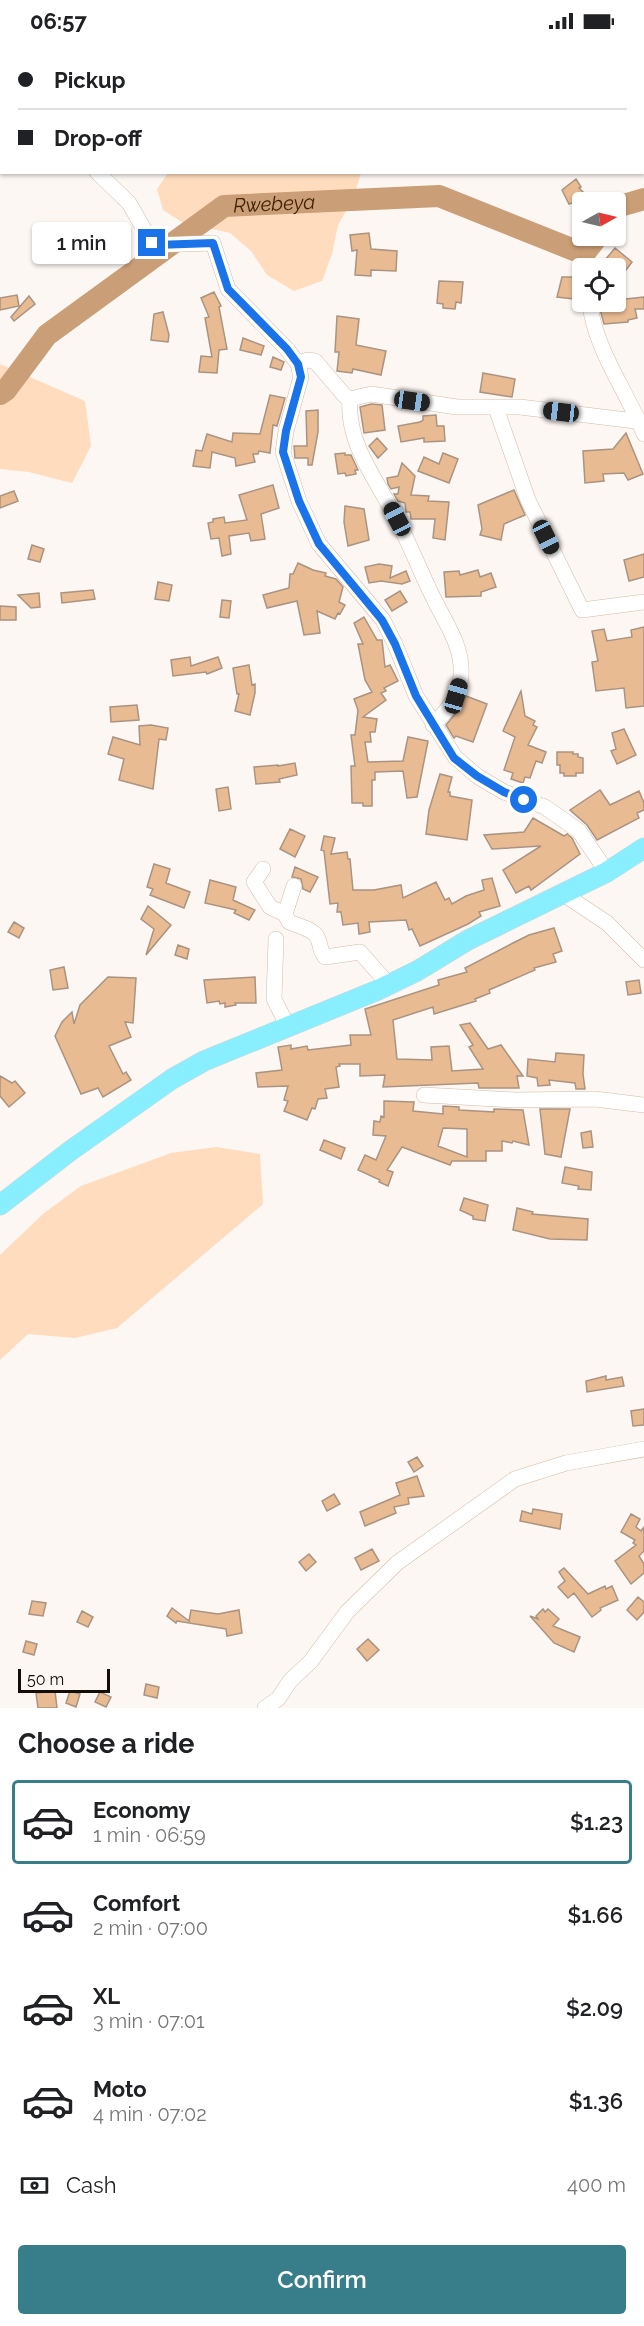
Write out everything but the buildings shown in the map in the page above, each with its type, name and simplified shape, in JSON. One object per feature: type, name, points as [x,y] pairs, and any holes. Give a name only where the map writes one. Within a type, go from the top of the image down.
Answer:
[{"type":"main road","points":[[0,1205],[78,1145],[172,1078],[204,1061],[389,985],[468,940],[562,892],[607,872],[644,848]]},
{"type":"street","points":[[99,174],[129,203],[152,243],[156,245],[213,243],[228,289],[287,349],[298,364],[301,377],[286,431],[283,452],[299,501],[319,544],[382,620],[395,644],[416,696],[454,758],[477,776],[504,792],[545,807],[579,831],[607,872]]},
{"type":"street","points":[[591,312],[609,368],[642,426]]},
{"type":"street","points":[[298,364],[307,360],[315,361],[350,399],[371,394],[457,407],[520,407],[642,426]]},
{"type":"street","points":[[350,399],[349,412],[355,440],[397,519],[428,588],[455,638],[460,658],[461,676],[456,696],[448,710],[433,725]]},
{"type":"street","points":[[496,408],[528,500],[582,610],[644,602]]},
{"type":"street","points":[[263,869],[254,882],[270,908],[285,914],[289,922],[318,937],[321,952],[326,957],[360,952],[389,985]]},
{"type":"street","points":[[285,914],[294,886]]},
{"type":"street","points":[[562,892],[607,923],[644,960]]},
{"type":"street","points":[[276,939],[274,999],[288,1027]]},
{"type":"street","points":[[424,1095],[515,1100],[595,1099],[644,1105]]},
{"type":"street","points":[[265,1708],[278,1699],[290,1681],[312,1661],[347,1612],[397,1563],[515,1479],[558,1466],[644,1449]]},
{"type":"shaded area","points":[[167,174],[361,174],[353,199],[338,225],[332,254],[322,281],[294,291],[267,275],[251,251],[230,233],[182,222],[163,210],[157,189]]},
{"type":"shaded area","points":[[0,364],[85,401],[91,446],[72,483],[29,472],[0,469]]},
{"type":"shaded area","points":[[216,1147],[260,1154],[263,1204],[117,1328],[75,1338],[28,1334],[0,1360],[0,1255],[44,1213],[81,1186],[171,1153]]},
{"type":"waterway","name":"Rwebeya","points":[[0,394],[6,390],[47,335],[224,206],[439,196],[584,254],[590,246]]},
{"type":"waterway","name":"Rwebeya","points":[[626,204],[644,199]]},
{"type":"route","points":[[152,243],[156,245],[213,243],[228,289],[295,358],[301,377],[283,442],[283,452],[299,501],[319,544],[357,587],[382,620],[395,644],[416,696],[454,758],[477,776],[504,792],[524,800]]}]
